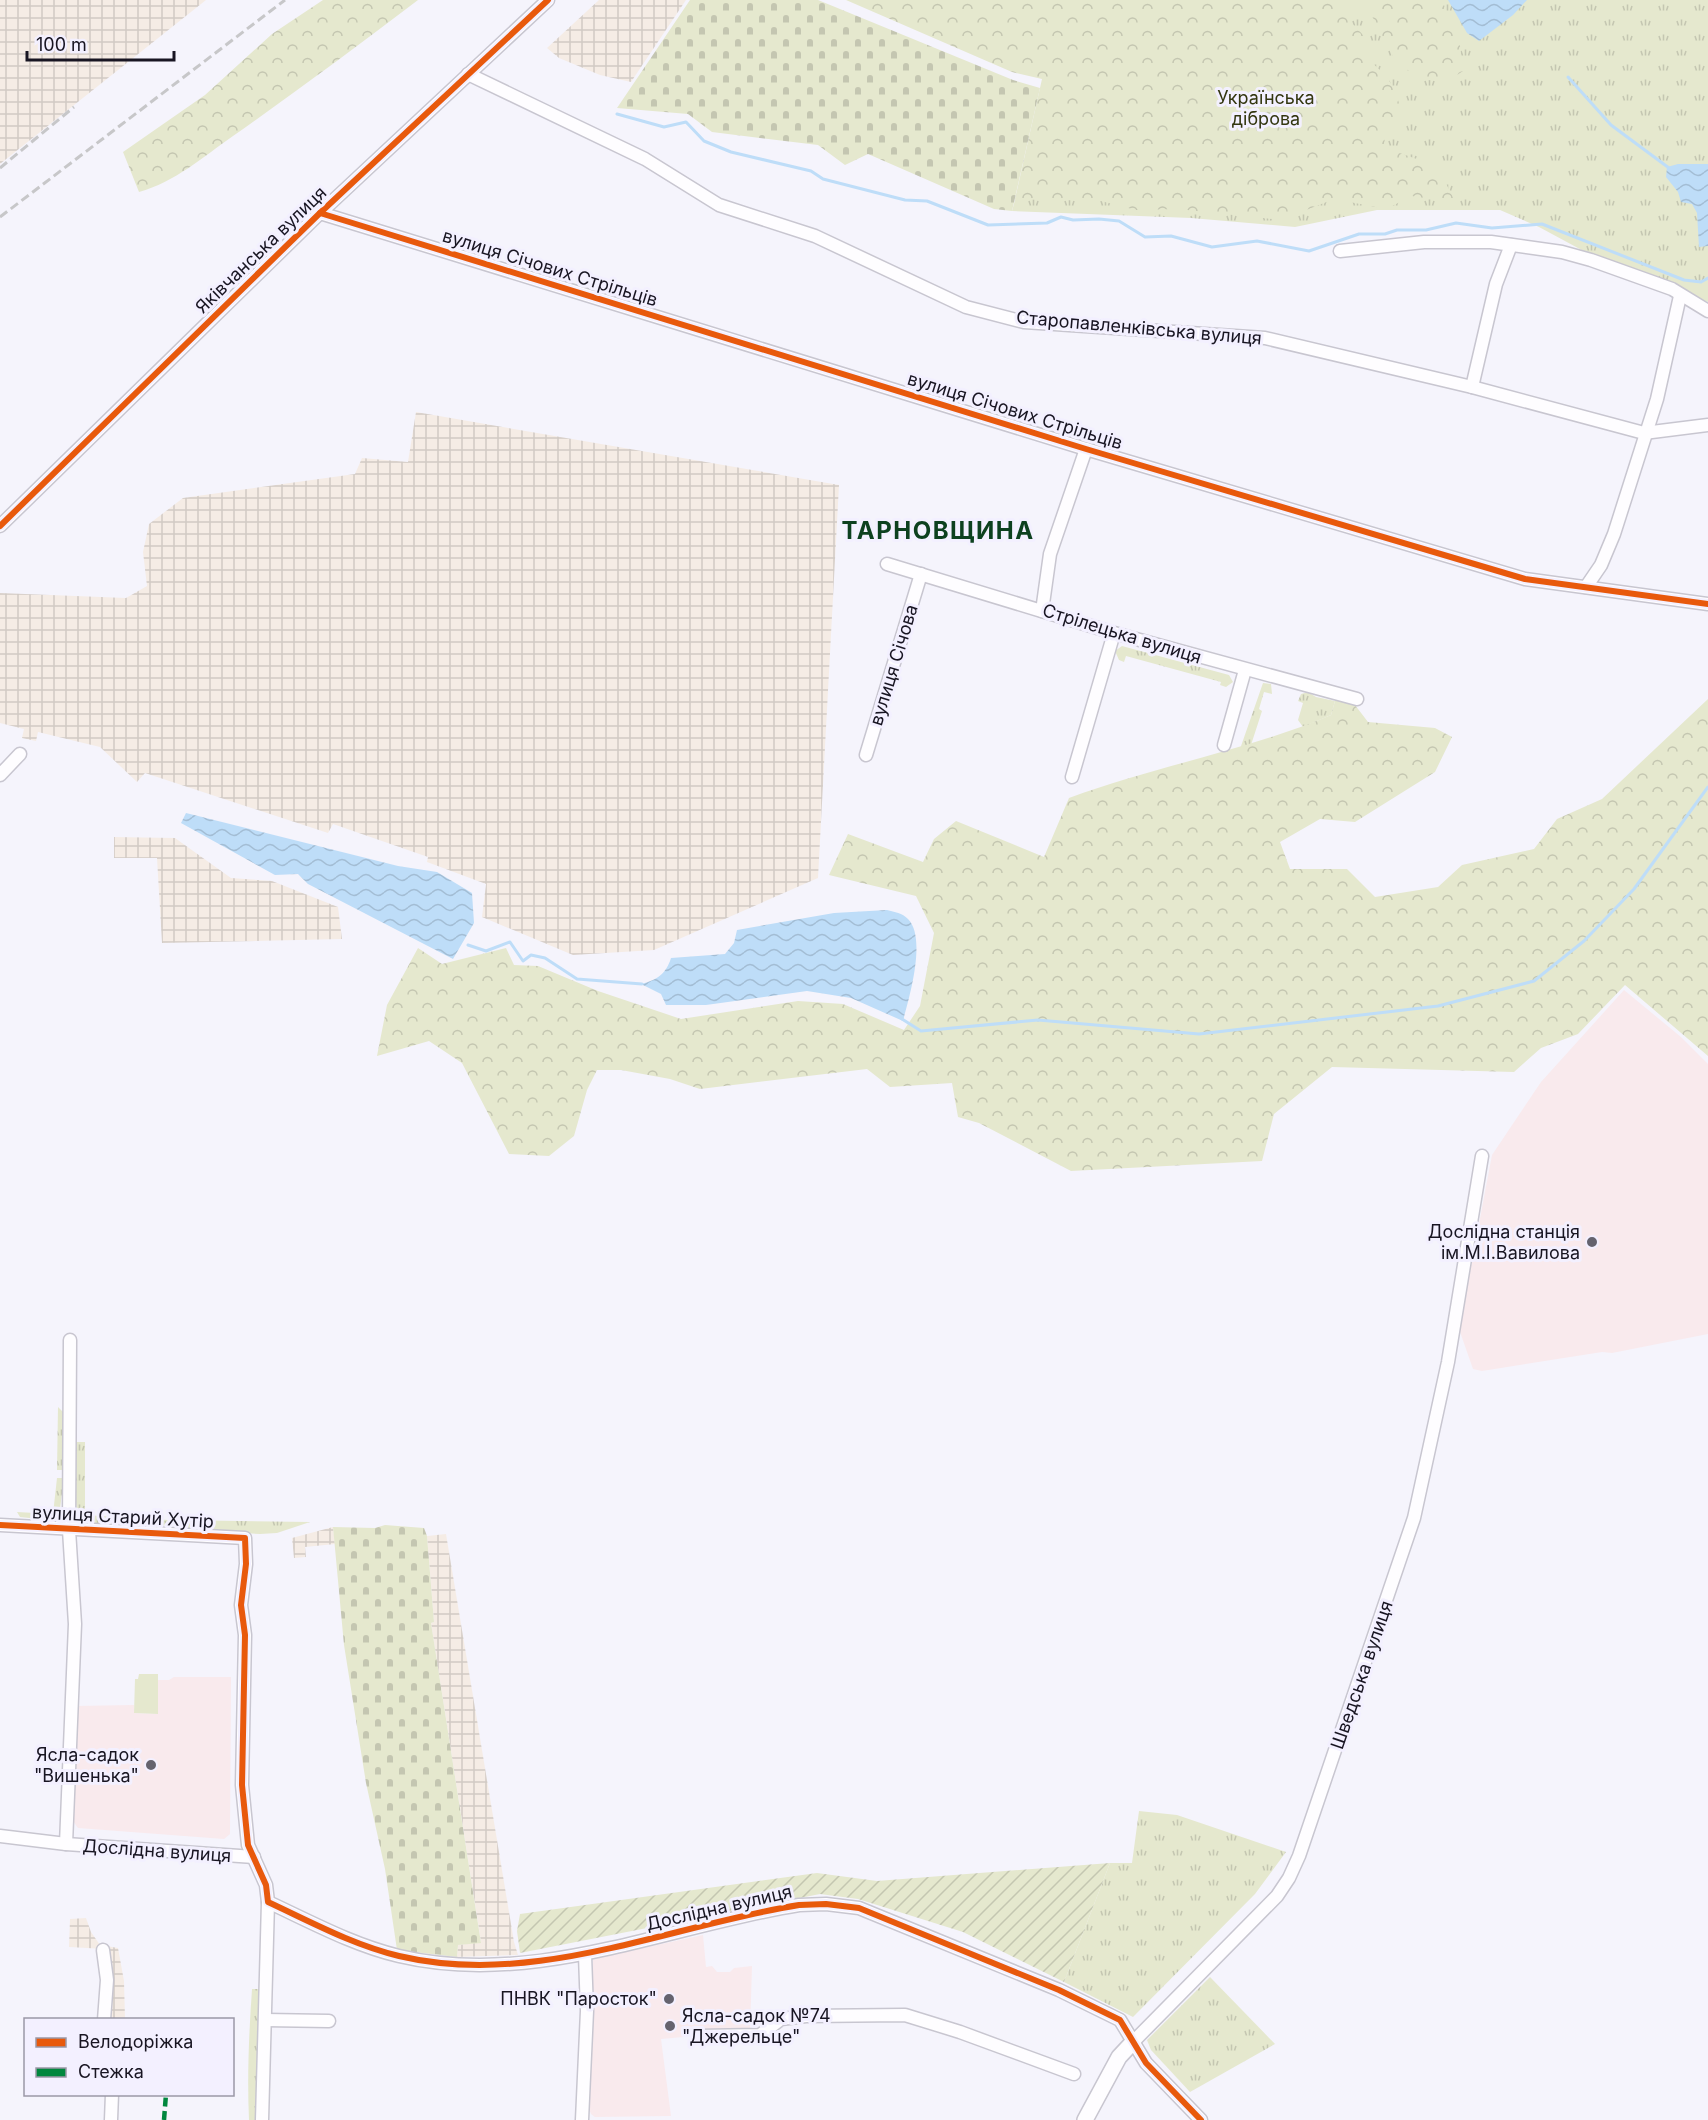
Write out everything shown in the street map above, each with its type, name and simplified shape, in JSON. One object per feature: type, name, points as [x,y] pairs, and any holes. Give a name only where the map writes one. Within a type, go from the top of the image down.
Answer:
[{"type":"street","name":"Яківчанська вулиця","points":[[0,526],[320,213],[548,0]]},
{"type":"street","name":"Старопавленківська вулиця","points":[[468,74],[645,159],[719,204],[815,236],[966,307],[1024,322],[1264,338],[1472,387],[1644,433],[1708,425]]},
{"type":"street","name":"вулиця Січових Стрільців","points":[[320,213],[1086,449],[1525,579],[1708,604]]},
{"type":"street","points":[[1340,251],[1424,242],[1491,242],[1510,245],[1591,260],[1672,289],[1680,296],[1708,311]]},
{"type":"street","points":[[1472,387],[1496,284],[1510,245]]},
{"type":"street","points":[[1586,587],[1601,565],[1614,534],[1644,433],[1657,399],[1680,296]]},
{"type":"street","points":[[1042,610],[1050,554],[1086,449]]},
{"type":"street","name":"Стрілецька вулиця","points":[[887,564],[1114,633],[1357,699]]},
{"type":"street","name":"вулиця Січова","points":[[866,754],[921,574]]},
{"type":"street","points":[[1072,777],[1114,633]]},
{"type":"street","points":[[1224,745],[1245,670]]},
{"type":"street","points":[[0,775],[21,754]]},
{"type":"street","name":"Шведська вулиця","points":[[1085,2120],[1119,2057],[1277,1896],[1299,1857],[1414,1518],[1448,1362],[1482,1156]]},
{"type":"street","points":[[66,1844],[75,1624],[69,1530],[70,1340]]},
{"type":"street","name":"вулиця Старий Хутір","points":[[0,1525],[245,1538],[246,1564],[241,1605],[245,1635],[244,1716],[240,1766],[248,1845],[254,1857]]},
{"type":"street","name":"Дослідна вулиця","points":[[0,1836],[66,1844],[254,1857],[266,1885],[268,1902],[361,1944],[414,1959],[481,1963],[585,1954],[783,1908],[816,1904],[849,1906],[868,1911],[1102,2010],[1119,2020],[1146,2063],[1201,2120]]},
{"type":"street","points":[[262,2120],[268,1902]]},
{"type":"street","points":[[103,1950],[107,1980],[104,2018]]},
{"type":"street","points":[[582,2120],[587,2011],[585,1954]]},
{"type":"street","points":[[698,2036],[760,2035],[780,2019],[797,2017],[855,2014],[905,2015],[1074,2074]]},
{"type":"street","points":[[265,2020],[329,2021]]},
{"type":"street","points":[[111,2120],[112,2096]]},
{"type":"shaded area","points":[[0,0],[206,0],[0,164]]},
{"type":"shaded area","points":[[599,0],[686,0],[631,82],[600,75],[559,58],[547,48]]},
{"type":"shaded area","points":[[416,412],[839,485],[818,878],[654,950],[573,955],[482,917],[486,884],[427,862],[428,857],[333,824],[328,833],[145,773],[137,782],[100,747],[38,732],[36,741],[22,738],[24,729],[0,723],[0,593],[126,598],[147,586],[143,552],[149,524],[183,498],[355,474],[362,458],[408,462]]},
{"type":"shaded area","points":[[114,837],[175,838],[231,878],[272,881],[338,907],[342,939],[162,943],[157,858],[114,858]]},
{"type":"shaded area","name":"Дослідна станція ім.М.І.Вавилова","points":[[1624,990],[1681,1037],[1708,1064],[1708,1334],[1612,1353],[1602,1352],[1482,1371],[1473,1369],[1459,1329],[1492,1155],[1541,1082]]},
{"type":"shaded area","points":[[333,1527],[335,1544],[305,1547],[306,1557],[294,1558],[292,1538]]},
{"type":"shaded area","points":[[446,1534],[518,1955],[457,1957],[458,1945],[481,1942],[431,1623],[434,1622],[427,1536]]},
{"type":"shaded area","name":"Ясла-садок \"Вишенька\"","points":[[174,1677],[231,1677],[230,1834],[224,1839],[78,1828],[70,1817],[74,1706],[134,1705],[134,1713],[157,1714],[158,1680],[169,1680]]},
{"type":"shaded area","points":[[86,1918],[91,1932],[100,1945],[118,1948],[124,1981],[125,2018],[108,2018],[105,1949],[69,1947],[70,1919]]},
{"type":"shaded area","name":"Ясла-садок №74 \"Джерельце\"","points":[[703,1935],[706,1967],[712,1966],[717,1972],[730,1972],[734,1968],[752,1966],[750,2031],[661,2039],[671,2116],[595,2117],[591,2114],[587,2104],[593,1959]]},
{"type":"green space","points":[[323,0],[418,0],[188,168],[165,182],[139,192],[123,152],[205,95],[272,34]]},
{"type":"green space","points":[[690,0],[818,0],[1013,80],[1040,88],[1012,211],[994,209],[868,154],[845,165],[818,145],[712,132],[688,114],[617,108]]},
{"type":"green space","name":"Українська діброва","points":[[846,0],[1345,0],[1346,17],[1363,35],[1364,56],[1389,81],[1402,115],[1384,130],[1385,148],[1437,166],[1456,203],[1412,196],[1386,209],[1334,199],[1281,220],[1178,209],[1136,210],[1101,201],[1015,199],[1042,79],[1012,72]]},
{"type":"green space","points":[[871,0],[1708,0],[1708,302],[1602,261],[1539,227],[1500,210],[1377,210],[1295,227],[1191,218],[1012,211],[1048,77]]},
{"type":"green space","points":[[1368,0],[1442,0],[1460,46],[1463,71],[1448,81],[1425,80],[1397,64],[1372,16]]},
{"type":"green space","points":[[1122,646],[1229,675],[1233,682],[1226,687],[1220,685],[1221,682],[1126,656],[1124,662],[1119,660],[1115,651]]},
{"type":"green space","points":[[1263,683],[1271,684],[1272,694],[1264,692],[1259,709],[1262,711],[1251,745],[1240,749]]},
{"type":"green space","points":[[1308,692],[1316,697],[1335,701],[1331,715],[1303,727],[1298,720],[1303,703],[1298,701],[1301,694]]},
{"type":"green space","points":[[1357,699],[1355,705],[1368,722],[1435,728],[1452,737],[1435,772],[1355,822],[1320,819],[1280,842],[1290,869],[1347,869],[1375,897],[1438,887],[1462,865],[1534,849],[1557,819],[1602,799],[1708,699],[1708,1056],[1625,985],[1578,1034],[1541,1048],[1514,1072],[1332,1067],[1274,1114],[1262,1161],[1071,1171],[979,1123],[958,1117],[952,1083],[890,1087],[867,1069],[700,1089],[670,1079],[621,1070],[597,1070],[587,1090],[574,1136],[549,1156],[509,1154],[462,1063],[429,1041],[377,1056],[387,1005],[418,948],[442,964],[506,948],[514,965],[538,966],[598,991],[681,1019],[798,1001],[843,1004],[904,1030],[920,1006],[934,933],[916,896],[829,875],[848,834],[923,862],[934,839],[956,821],[1044,857],[1069,798],[1299,728],[1331,715],[1335,701]]},
{"type":"green space","points":[[58,1407],[66,1415],[65,1470],[57,1470]]},
{"type":"green space","points":[[73,1442],[85,1442],[85,1515],[168,1520],[167,1526],[82,1523],[77,1520]]},
{"type":"green space","points":[[57,1478],[64,1478],[59,1516],[48,1520],[20,1517],[17,1512],[53,1514]]},
{"type":"green space","points":[[174,1520],[310,1522],[277,1533],[260,1534],[175,1529]]},
{"type":"green space","points":[[385,1525],[424,1528],[427,1536],[434,1622],[431,1623],[481,1943],[458,1945],[457,1957],[397,1950],[385,1869],[366,1783],[344,1645],[333,1527],[375,1528]]},
{"type":"green space","points":[[139,1674],[158,1674],[158,1714],[134,1713],[135,1679],[138,1679]]},
{"type":"green space","points":[[1139,1811],[1177,1815],[1286,1852],[1255,1894],[1133,2017],[1064,1982],[1110,1863],[1132,1863]]},
{"type":"green space","points":[[1110,1863],[1064,1982],[963,1932],[858,1899],[820,1894],[520,1953],[517,1931],[520,1914],[817,1873],[877,1881]]},
{"type":"green space","points":[[1210,1977],[1275,2044],[1190,2092],[1151,2050],[1147,2040]]},
{"type":"green space","points":[[252,1989],[260,1989],[257,2120],[249,2120]]},
{"type":"water","points":[[1448,0],[1527,0],[1513,15],[1479,41],[1467,33]]},
{"type":"water","points":[[1678,164],[1708,164],[1708,246],[1699,247],[1697,213],[1692,204],[1681,202],[1678,192],[1666,177],[1667,167]]},
{"type":"water","points":[[186,813],[398,866],[437,872],[472,893],[474,923],[453,959],[308,884],[298,874],[275,875],[181,823]]},
{"type":"water","points":[[887,910],[901,914],[908,919],[916,940],[915,968],[903,1021],[851,998],[807,991],[706,1005],[666,1005],[661,994],[641,984],[660,976],[671,958],[725,954],[734,943],[737,930],[834,913]]},
{"type":"waterway","points":[[1568,77],[1611,125],[1669,168]]},
{"type":"waterway","points":[[617,114],[664,127],[686,122],[704,141],[731,152],[811,171],[823,179],[905,200],[927,201],[988,225],[1047,223],[1061,217],[1073,220],[1099,219],[1119,221],[1145,237],[1171,236],[1212,247],[1257,241],[1309,251],[1359,234],[1426,230],[1456,223],[1492,228],[1542,224],[1684,280],[1701,282],[1708,278]]},
{"type":"waterway","points":[[902,1019],[921,1031],[1038,1020],[1199,1034],[1438,1006],[1534,981],[1584,941],[1634,889],[1708,787]]},
{"type":"waterway","points":[[468,945],[486,951],[510,942],[523,961],[531,955],[545,958],[577,979],[642,984]]},
{"type":"railway","points":[[0,217],[285,0]]},
{"type":"railway","points":[[0,168],[74,107]]},
{"type":"marked path","points":[[164,2120],[166,2096]]},
{"type":"cycle path","points":[[0,526],[320,213],[548,0]]},
{"type":"cycle path","points":[[320,213],[1086,449],[1525,579],[1708,604]]},
{"type":"cycle path","points":[[0,1525],[245,1538],[246,1564],[241,1605],[245,1635],[242,1785],[248,1845],[266,1885],[268,1902],[316,1925],[382,1951],[450,1964],[500,1964],[550,1959],[600,1950],[799,1905],[826,1904],[859,1908],[1059,1990],[1120,2020],[1146,2063],[1201,2120]]},
{"type":"place","name":"Дослідна станція ім.М.І.Вавилова","points":[[1592,1242]]},
{"type":"place","name":"Ясла-садок \"Вишенька\"","points":[[151,1765]]},
{"type":"place","name":"ПНВК \"Паросток\"","points":[[669,1999]]},
{"type":"place","name":"Ясла-садок №74 \"Джерельце\"","points":[[670,2026]]},
{"type":"district","name":"ТАРНОВЩИНА","points":[[938,531]]}]
